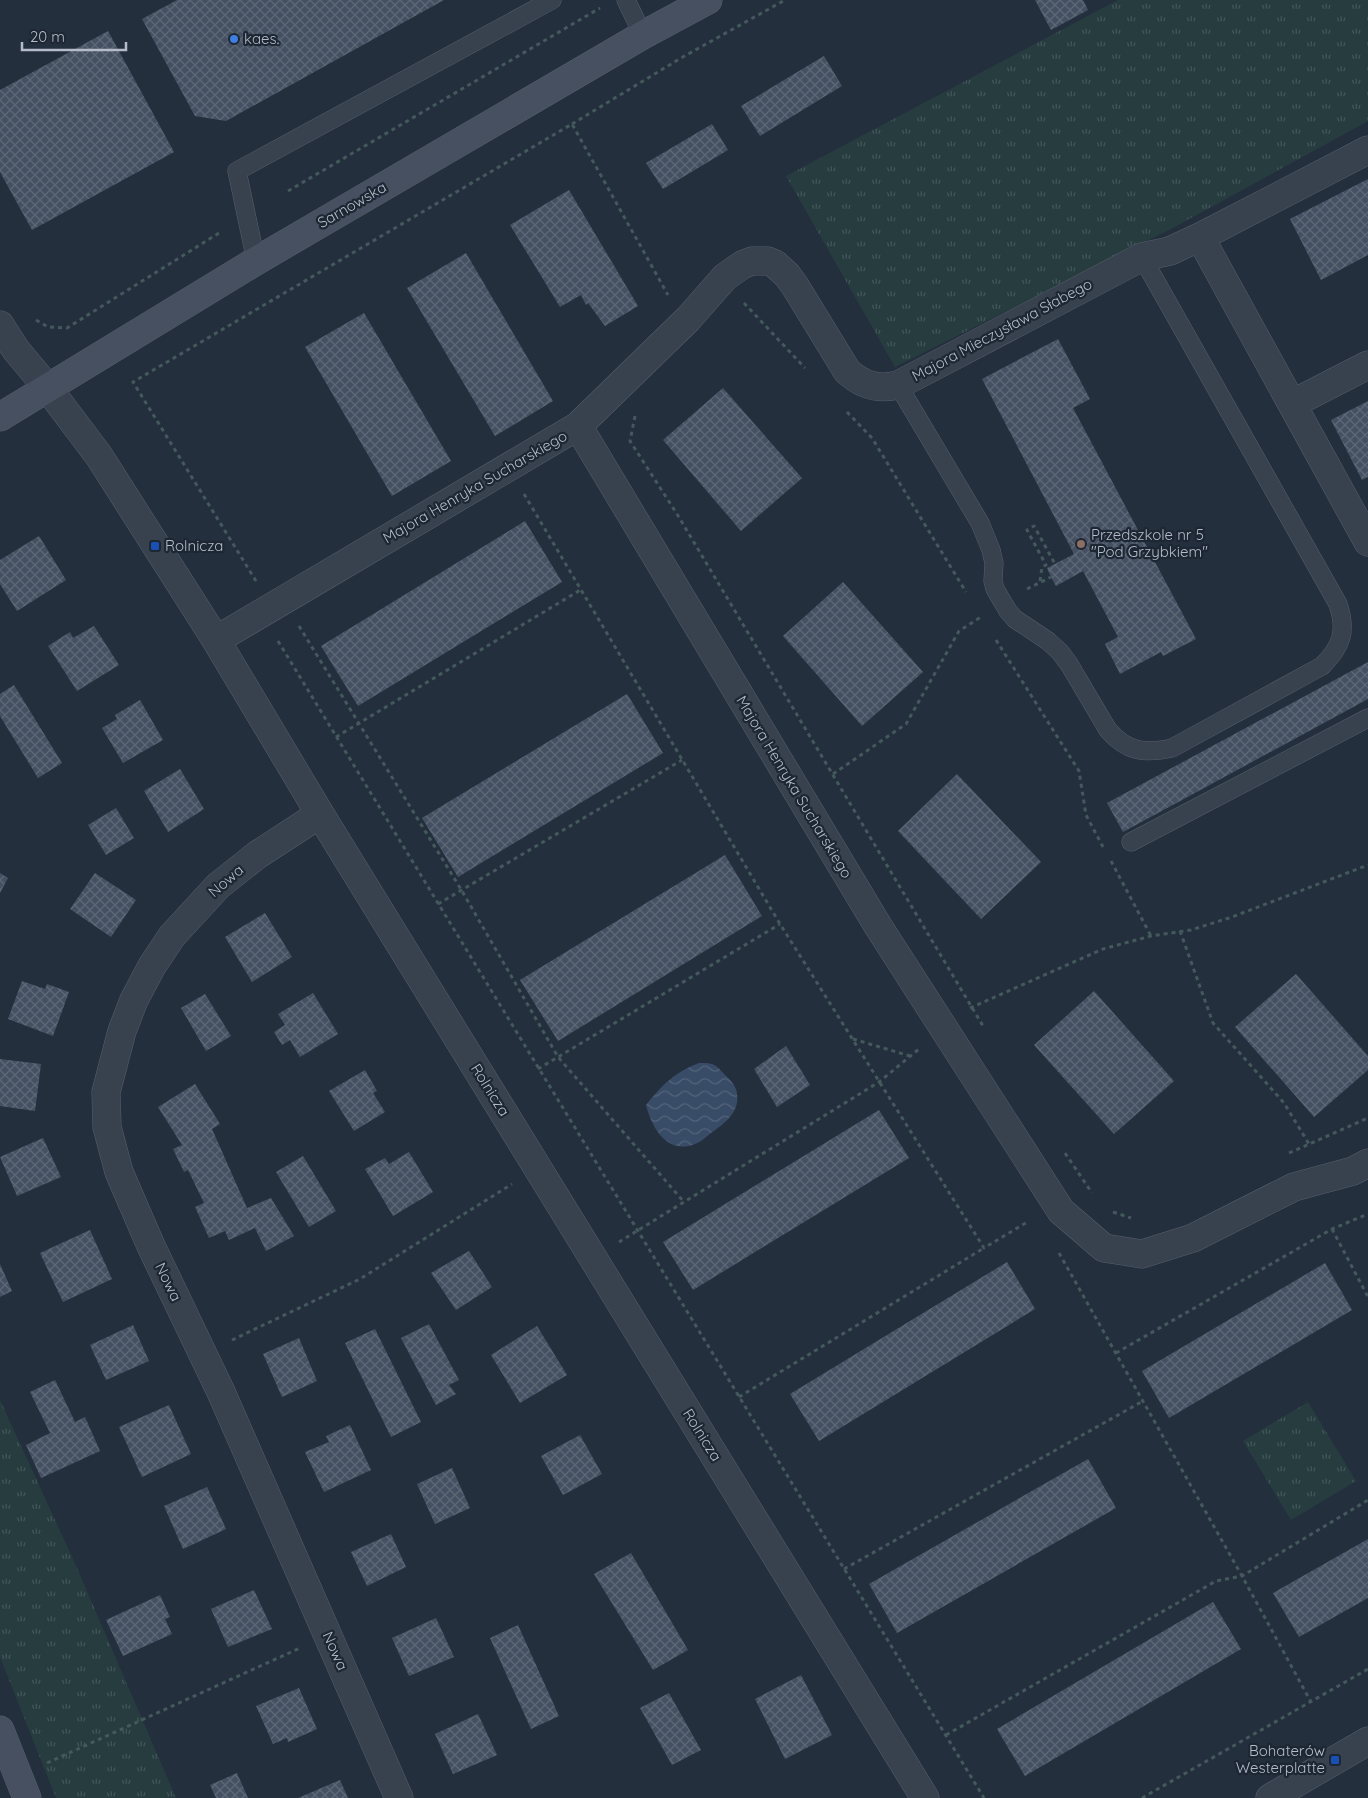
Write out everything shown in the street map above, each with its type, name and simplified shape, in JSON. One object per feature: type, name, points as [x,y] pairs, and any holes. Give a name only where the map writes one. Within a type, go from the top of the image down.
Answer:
[{"type":"main road","name":"Sarnowska","points":[[0,417],[256,260],[643,34],[708,0]]},
{"type":"main road","points":[[0,1730],[26,1798]]},
{"type":"street","name":"Majora Mieczysława Słabego","points":[[578,426],[688,319],[725,278],[742,265],[752,261],[768,261],[775,264],[786,274],[847,371],[856,379],[876,387],[888,388],[898,385],[1142,257],[1170,251],[1200,237],[1368,150]]},
{"type":"street","points":[[1200,237],[1368,542]]},
{"type":"street","name":"Rolnicza","points":[[0,325],[16,350],[47,387],[99,456],[216,640],[320,814],[926,1798]]},
{"type":"street","points":[[1292,404],[1368,365]]},
{"type":"street","name":"Majora Henryka Sucharskiego","points":[[216,640],[578,426],[878,926],[1061,1211],[1104,1248],[1142,1254],[1193,1238],[1294,1186],[1353,1171],[1368,1163]]},
{"type":"street","name":"Nowa","points":[[320,814],[257,855],[218,886],[172,936],[152,966],[134,1000],[122,1031],[106,1092],[107,1127],[118,1172],[151,1246],[203,1353],[291,1548],[399,1798]]},
{"type":"street","points":[[1270,1798],[1368,1741]]},
{"type":"lane","points":[[256,260],[236,172],[552,0]]},
{"type":"lane","points":[[626,0],[643,34]]},
{"type":"lane","points":[[898,385],[980,523],[994,563],[993,581],[1003,602],[1015,619],[1048,641],[1060,652],[1116,740],[1125,746],[1154,752],[1180,744],[1322,666],[1333,655],[1340,641],[1343,619],[1338,604],[1142,257]]},
{"type":"lane","points":[[1131,842],[1368,718]]},
{"type":"path","points":[[572,124],[681,58],[786,0]]},
{"type":"path","points":[[288,191],[606,5]]},
{"type":"path","points":[[34,318],[48,327],[67,328],[219,233]]},
{"type":"path","points":[[743,302],[811,374]]},
{"type":"path","points":[[845,409],[872,438],[971,600]]},
{"type":"path","points":[[523,492],[780,924],[984,1248]]},
{"type":"path","points":[[1040,582],[1042,567],[1046,565],[1026,530],[1034,526],[1056,564]]},
{"type":"path","points":[[834,774],[906,724],[958,631],[1003,602],[1051,577]]},
{"type":"path","points":[[336,737],[582,589]]},
{"type":"path","points":[[976,608],[987,625]]},
{"type":"path","points":[[293,632],[301,628],[462,891],[558,1057],[684,1202]]},
{"type":"path","points":[[992,633],[1079,772],[1086,814],[1104,849]]},
{"type":"path","points":[[285,637],[277,642],[984,1798]]},
{"type":"path","points":[[438,904],[682,760]]},
{"type":"path","points":[[1109,858],[1151,936]]},
{"type":"path","points":[[538,1069],[780,924]]},
{"type":"path","points":[[1180,931],[1213,1023],[1284,1103],[1309,1144]]},
{"type":"path","points":[[852,1039],[910,1056]]},
{"type":"path","points":[[203,1353],[360,1278],[538,1168]]},
{"type":"path","points":[[1116,1353],[1332,1229],[1368,1214]]},
{"type":"path","points":[[739,1396],[1030,1220]]},
{"type":"path","points":[[1332,1229],[1368,1297]]},
{"type":"path","points":[[1057,1250],[1242,1576],[1310,1702]]},
{"type":"path","points":[[844,1570],[1143,1401]]},
{"type":"path","points":[[946,1735],[1216,1581],[1242,1576],[1368,1500]]},
{"type":"path","points":[[47,1763],[328,1635]]},
{"type":"path","points":[[1142,1798],[1368,1669]]},
{"type":"green space","points":[[1118,0],[1368,0],[1368,121],[1171,229],[895,367],[786,176]]},
{"type":"green space","points":[[0,1400],[77,1568],[176,1798],[56,1798],[0,1657]]},
{"type":"green space","points":[[1308,1402],[1356,1481],[1291,1520],[1243,1441]]},
{"type":"water","points":[[699,1063],[714,1065],[731,1081],[737,1091],[736,1106],[734,1112],[726,1121],[701,1141],[685,1146],[676,1146],[662,1137],[652,1122],[646,1105],[670,1080]]},
{"type":"building","points":[[177,0],[444,0],[226,121],[195,116],[142,19]]},
{"type":"building","points":[[1035,0],[1083,0],[1088,10],[1051,30]]},
{"type":"building","points":[[108,31],[174,152],[32,230],[0,172],[0,90]]},
{"type":"building","points":[[824,56],[842,86],[760,136],[741,106]]},
{"type":"building","points":[[712,124],[728,150],[663,189],[646,163]]},
{"type":"building","points":[[1368,179],[1368,255],[1321,280],[1290,219]]},
{"type":"building","points":[[569,190],[638,306],[605,326],[588,303],[586,305],[581,295],[560,307],[510,225]]},
{"type":"building","points":[[466,253],[553,401],[495,436],[407,288]]},
{"type":"building","points":[[364,313],[451,461],[392,496],[305,347]]},
{"type":"building","points":[[1058,339],[1090,399],[1073,408],[1196,639],[1163,656],[1161,652],[1120,674],[1105,644],[1118,637],[1083,571],[1056,586],[1051,577],[1047,568],[1074,554],[982,379]]},
{"type":"building","points":[[723,388],[802,478],[741,531],[663,440]]},
{"type":"building","points":[[1368,401],[1368,477],[1362,480],[1331,420]]},
{"type":"building","points":[[525,521],[562,582],[358,706],[321,646]]},
{"type":"building","points":[[39,536],[66,580],[17,611],[0,584],[0,560]]},
{"type":"building","points":[[843,582],[923,672],[862,726],[783,636]]},
{"type":"building","points":[[94,626],[119,665],[77,691],[48,646],[70,632],[73,638]]},
{"type":"building","points":[[1368,662],[1368,699],[1123,832],[1107,803]]},
{"type":"building","points":[[14,685],[62,763],[38,778],[0,716],[0,694]]},
{"type":"building","points":[[627,694],[663,753],[458,877],[422,818]]},
{"type":"building","points":[[140,700],[163,740],[123,763],[102,728],[117,719],[115,715]]},
{"type":"building","points":[[180,769],[204,809],[168,832],[144,791]]},
{"type":"building","points":[[957,774],[1041,862],[981,919],[898,831]]},
{"type":"building","points":[[116,808],[134,838],[106,855],[88,825]]},
{"type":"building","points":[[725,855],[762,916],[558,1041],[520,980]]},
{"type":"building","points":[[0,873],[8,878],[0,893]]},
{"type":"building","points":[[95,873],[136,900],[111,937],[70,909]]},
{"type":"building","points":[[265,913],[292,957],[252,982],[225,937]]},
{"type":"building","points":[[1296,974],[1368,1056],[1368,1070],[1314,1117],[1235,1027]]},
{"type":"building","points":[[22,981],[45,989],[47,984],[69,992],[53,1036],[8,1019]]},
{"type":"building","points":[[1094,991],[1174,1081],[1114,1134],[1034,1045]]},
{"type":"building","points":[[313,993],[338,1034],[300,1057],[290,1040],[282,1045],[274,1032],[285,1025],[278,1014]]},
{"type":"building","points":[[205,994],[231,1036],[206,1051],[181,1008]]},
{"type":"building","points":[[786,1046],[810,1085],[777,1107],[754,1069]]},
{"type":"building","points":[[0,1059],[41,1064],[35,1111],[0,1106]]},
{"type":"building","points":[[365,1070],[377,1091],[373,1093],[385,1112],[354,1131],[329,1091]]},
{"type":"building","points":[[195,1084],[220,1124],[212,1129],[247,1208],[271,1198],[294,1236],[266,1251],[255,1228],[229,1240],[225,1231],[209,1238],[195,1207],[204,1203],[188,1170],[184,1172],[173,1149],[182,1145],[158,1107]]},
{"type":"building","points":[[879,1110],[909,1158],[693,1290],[663,1242]]},
{"type":"building","points":[[43,1138],[61,1177],[17,1196],[0,1157]]},
{"type":"building","points":[[409,1152],[433,1192],[393,1216],[365,1169],[385,1158],[389,1164]]},
{"type":"building","points":[[303,1156],[336,1211],[309,1227],[276,1172]]},
{"type":"building","points":[[90,1230],[112,1279],[63,1302],[40,1253]]},
{"type":"building","points":[[469,1251],[492,1287],[456,1310],[431,1273]]},
{"type":"building","points":[[1007,1262],[1035,1309],[819,1441],[790,1394]]},
{"type":"building","points":[[1325,1263],[1352,1310],[1169,1418],[1142,1371]]},
{"type":"building","points":[[0,1264],[12,1291],[0,1297]]},
{"type":"building","points":[[429,1324],[459,1380],[449,1385],[456,1394],[436,1405],[401,1338]]},
{"type":"building","points":[[133,1325],[149,1361],[106,1380],[90,1345]]},
{"type":"building","points":[[537,1326],[567,1375],[520,1403],[491,1355]]},
{"type":"building","points":[[375,1329],[421,1422],[391,1437],[345,1343]]},
{"type":"building","points":[[299,1338],[317,1381],[282,1397],[263,1354]]},
{"type":"building","points":[[55,1380],[75,1422],[85,1417],[100,1451],[41,1478],[26,1445],[50,1433],[30,1392]]},
{"type":"building","points":[[169,1405],[191,1454],[142,1477],[119,1427]]},
{"type":"building","points":[[350,1425],[371,1470],[324,1492],[305,1452],[329,1442],[326,1436]]},
{"type":"building","points":[[580,1435],[602,1474],[563,1495],[541,1456]]},
{"type":"building","points":[[1088,1459],[1116,1508],[897,1633],[869,1584]]},
{"type":"building","points":[[452,1468],[470,1508],[435,1524],[417,1484]]},
{"type":"building","points":[[207,1487],[226,1529],[183,1549],[164,1506]]},
{"type":"building","points":[[391,1534],[406,1567],[367,1586],[351,1552]]},
{"type":"building","points":[[1368,1539],[1368,1598],[1299,1637],[1273,1593]]},
{"type":"building","points":[[631,1553],[688,1650],[653,1670],[594,1574]]},
{"type":"building","points":[[254,1590],[272,1629],[228,1647],[211,1609]]},
{"type":"building","points":[[160,1595],[170,1617],[165,1619],[172,1634],[123,1656],[106,1620]]},
{"type":"building","points":[[1213,1602],[1241,1649],[1025,1776],[997,1729]]},
{"type":"building","points":[[436,1618],[454,1657],[409,1676],[392,1638]]},
{"type":"building","points":[[518,1625],[559,1716],[531,1729],[490,1638]]},
{"type":"building","points":[[801,1675],[832,1735],[785,1759],[755,1699]]},
{"type":"building","points":[[299,1688],[317,1729],[288,1742],[287,1738],[273,1744],[256,1706]]},
{"type":"building","points":[[669,1693],[701,1750],[672,1765],[640,1708]]},
{"type":"building","points":[[478,1714],[497,1755],[453,1774],[435,1734]]},
{"type":"building","points":[[237,1773],[248,1798],[216,1798],[210,1785]]},
{"type":"building","points":[[340,1780],[348,1798],[298,1798]]},
{"type":"place","name":"kaes.","points":[[234,39]]},
{"type":"place","name":"Przedszkole nr 5 \"Pod Grzybkiem\"","points":[[1081,544]]},
{"type":"place","name":"Rolnicza","points":[[155,546]]},
{"type":"place","name":"Bohaterów Westerplatte","points":[[1335,1760]]}]
